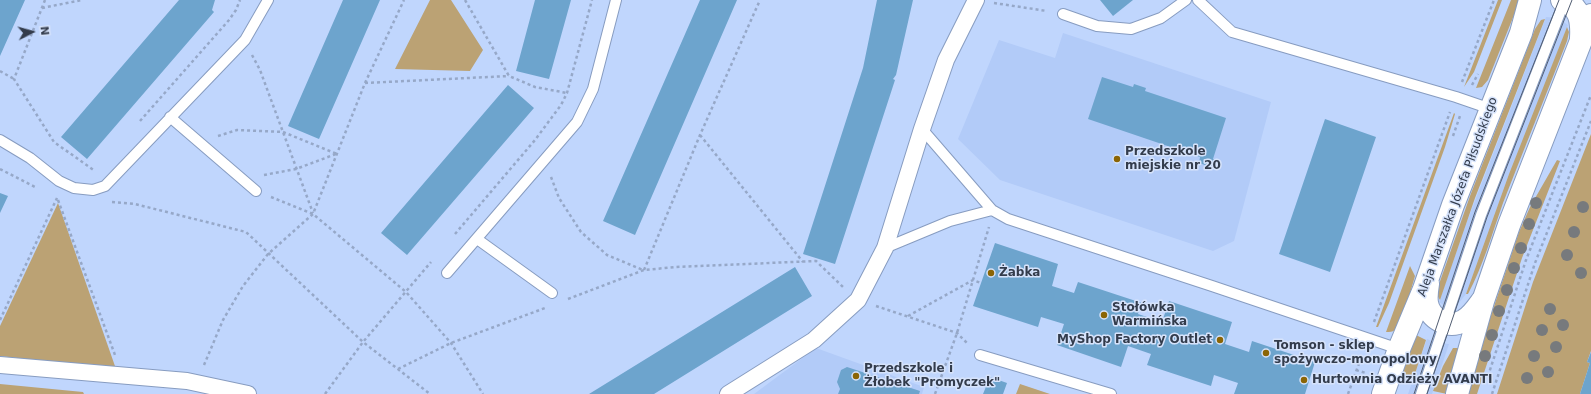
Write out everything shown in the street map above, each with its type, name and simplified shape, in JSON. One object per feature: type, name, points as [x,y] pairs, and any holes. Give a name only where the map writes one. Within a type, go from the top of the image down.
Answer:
[{"type":"street","name":"Aleja Marszałka Józefa Piłsudskiego","points":[[1383,394],[1399,349],[1428,279],[1453,205],[1521,33],[1530,0]]},
{"type":"street","points":[[1521,33],[1532,11],[1538,4],[1559,0],[1570,4],[1579,14],[1582,28],[1580,43]]},
{"type":"street","points":[[728,394],[814,340],[858,300],[884,248],[946,60],[981,1]]},
{"type":"street","points":[[1457,394],[1483,301],[1509,225],[1591,15]]},
{"type":"street","points":[[1428,279],[1427,303],[1434,317],[1444,323],[1458,323],[1464,320],[1483,301]]},
{"type":"street","points":[[0,365],[197,382],[248,394]]},
{"type":"lane","points":[[0,140],[30,158],[59,181],[74,188],[93,190],[105,186],[245,40],[268,0]]},
{"type":"lane","points":[[447,273],[577,122],[593,89],[616,0]]},
{"type":"lane","points":[[1063,14],[1097,26],[1131,29],[1161,18],[1186,0]]},
{"type":"lane","points":[[1198,0],[1232,32],[1456,97],[1491,109]]},
{"type":"lane","points":[[1421,394],[1481,215],[1559,0]]},
{"type":"lane","points":[[170,117],[256,191]]},
{"type":"lane","points":[[922,129],[992,210],[1008,220],[1205,283],[1399,349]]},
{"type":"lane","points":[[884,248],[950,221],[992,210]]},
{"type":"lane","points":[[477,239],[552,293]]},
{"type":"lane","points":[[980,355],[1111,394]]},
{"type":"path","points":[[14,79],[45,0]]},
{"type":"path","points":[[42,8],[82,0]]},
{"type":"path","points":[[137,125],[229,20],[236,10],[240,0]]},
{"type":"path","points":[[197,382],[223,320],[243,286],[268,254],[313,214],[365,83],[404,0]]},
{"type":"path","points":[[465,0],[509,76]]},
{"type":"path","points":[[452,238],[535,140],[560,105],[567,92],[592,0]]},
{"type":"path","points":[[644,270],[700,135],[760,0]]},
{"type":"path","points":[[1460,87],[1494,0]]},
{"type":"path","points":[[981,1],[1063,14]]},
{"type":"path","points":[[229,20],[245,40],[260,70],[313,214]]},
{"type":"path","points":[[1469,90],[1480,68]]},
{"type":"path","points":[[0,71],[14,79],[54,142],[96,172],[101,166]]},
{"type":"path","points":[[365,83],[509,76],[535,87],[567,92]]},
{"type":"path","points":[[1487,379],[1526,260],[1591,95]]},
{"type":"path","points":[[1371,329],[1452,107]]},
{"type":"path","points":[[1492,394],[1535,263],[1591,121]]},
{"type":"path","points":[[199,142],[237,130],[283,132],[337,154]]},
{"type":"path","points":[[700,135],[804,262]]},
{"type":"path","points":[[242,179],[296,169],[337,154]]},
{"type":"path","points":[[0,169],[43,191]]},
{"type":"path","points":[[552,180],[559,198],[581,232],[607,255],[644,270]]},
{"type":"path","points":[[256,191],[313,214],[406,292],[451,343],[483,394]]},
{"type":"path","points":[[50,194],[57,198],[65,198]]},
{"type":"path","points":[[0,320],[57,198]]},
{"type":"path","points":[[57,198],[122,375]]},
{"type":"path","points":[[112,202],[135,204],[246,232],[363,342],[430,394]]},
{"type":"path","points":[[935,394],[957,333],[988,234],[992,210]]},
{"type":"path","points":[[562,301],[644,270],[676,267],[816,261],[858,300],[957,333]]},
{"type":"path","points":[[325,394],[363,342],[432,262]]},
{"type":"path","points":[[908,316],[973,280],[981,283]]},
{"type":"path","points":[[398,369],[451,343],[547,307]]},
{"type":"path","points":[[1348,394],[1364,348]]},
{"type":"shaded area","points":[[430,0],[451,0],[483,50],[470,71],[395,69]]},
{"type":"shaded area","points":[[1498,0],[1502,0],[1474,72],[1464,87]]},
{"type":"shaded area","points":[[1511,0],[1520,0],[1488,80],[1482,87],[1476,88]]},
{"type":"shaded area","points":[[1546,17],[1558,18],[1568,25],[1509,174],[1466,294],[1458,304],[1453,306],[1445,306],[1439,302],[1466,224]]},
{"type":"shaded area","points":[[1545,19],[1475,198],[1440,300],[1437,295],[1438,287],[1470,196],[1535,29],[1541,20]]},
{"type":"shaded area","points":[[1567,27],[1569,32],[1567,41],[1503,203],[1483,261],[1468,294],[1466,294],[1509,174]]},
{"type":"shaded area","name":"Przedszkole miejskie nr 20","points":[[1063,33],[1271,102],[1234,241],[1213,251],[1000,180],[958,139],[999,40],[1055,58]]},
{"type":"shaded area","points":[[1454,113],[1455,114],[1445,147],[1389,303],[1378,327],[1376,327]]},
{"type":"shaded area","points":[[1591,134],[1591,351],[1587,362],[1590,363],[1580,394],[1497,394],[1533,282]]},
{"type":"shaded area","points":[[1557,160],[1560,161],[1522,258],[1477,394],[1467,394],[1486,330],[1519,232],[1530,207]]},
{"type":"shaded area","points":[[58,203],[116,369],[0,356],[0,326]]},
{"type":"shaded area","points":[[1410,266],[1415,276],[1404,313],[1395,330],[1386,332]]},
{"type":"shaded area","points":[[1416,335],[1426,340],[1412,383],[1398,379]]},
{"type":"shaded area","points":[[1427,339],[1436,343],[1449,344],[1437,380],[1432,394],[1408,394]]},
{"type":"shaded area","points":[[816,348],[924,387],[922,394],[754,394]]},
{"type":"shaded area","points":[[1453,348],[1460,348],[1447,394],[1433,391],[1443,366]]},
{"type":"shaded area","points":[[0,384],[83,392],[84,394],[0,394]]},
{"type":"shaded area","points":[[1020,384],[1050,394],[1016,394]]},
{"type":"building","points":[[0,0],[25,0],[0,56]]},
{"type":"building","points":[[179,0],[215,0],[212,10],[214,12],[87,159],[61,137]]},
{"type":"building","points":[[343,0],[380,0],[319,139],[288,126]]},
{"type":"building","points":[[535,0],[571,0],[549,79],[516,71]]},
{"type":"building","points":[[700,0],[737,0],[635,235],[603,221]]},
{"type":"building","points":[[877,0],[913,0],[896,75],[893,79],[895,80],[835,264],[803,254],[863,68]]},
{"type":"building","points":[[1100,0],[1133,0],[1113,16]]},
{"type":"building","points":[[1102,77],[1133,87],[1134,84],[1146,88],[1145,91],[1226,118],[1213,159],[1217,160],[1214,168],[1199,163],[1200,157],[1088,119]]},
{"type":"building","points":[[508,85],[534,108],[407,255],[381,233]]},
{"type":"building","points":[[1325,119],[1376,137],[1330,272],[1279,254]]},
{"type":"building","points":[[0,193],[8,196],[0,213]]},
{"type":"building","points":[[995,243],[1058,264],[1052,286],[1074,293],[1078,282],[1142,303],[1138,314],[1162,322],[1169,301],[1232,322],[1225,344],[1249,352],[1252,341],[1315,362],[1305,394],[1234,394],[1238,383],[1214,375],[1211,386],[1147,365],[1151,354],[1128,346],[1121,367],[1057,345],[1064,324],[1041,317],[1038,327],[973,306]]},
{"type":"building","points":[[795,267],[812,296],[654,394],[589,394]]},
{"type":"building","points":[[1591,352],[1591,394],[1580,394],[1590,363],[1587,362]]},
{"type":"building","name":"Przedszkole i Żłobek \"Promyczek\"","points":[[847,367],[920,391],[919,394],[838,394],[840,389],[837,382],[841,370]]},
{"type":"building","points":[[990,377],[1007,383],[1003,394],[983,394]]},
{"type":"tram line","points":[[1414,394],[1475,212],[1559,0]]},
{"type":"tram line","points":[[1427,394],[1487,217],[1572,0]]},
{"type":"place","name":"Przedszkole miejskie nr 20","points":[[1117,159]]},
{"type":"place","name":"Żabka","points":[[991,273]]},
{"type":"place","name":"Stołówka Warmińska","points":[[1104,315]]},
{"type":"place","name":"MyShop Factory Outlet","points":[[1220,340]]},
{"type":"place","name":"Tomson - sklep spożywczo-monopolowy","points":[[1266,353]]},
{"type":"place","name":"Przedszkole i Żłobek \"Promyczek\"","points":[[856,376]]},
{"type":"place","name":"Hurtownia Odzieży AVANTI","points":[[1304,380]]}]
